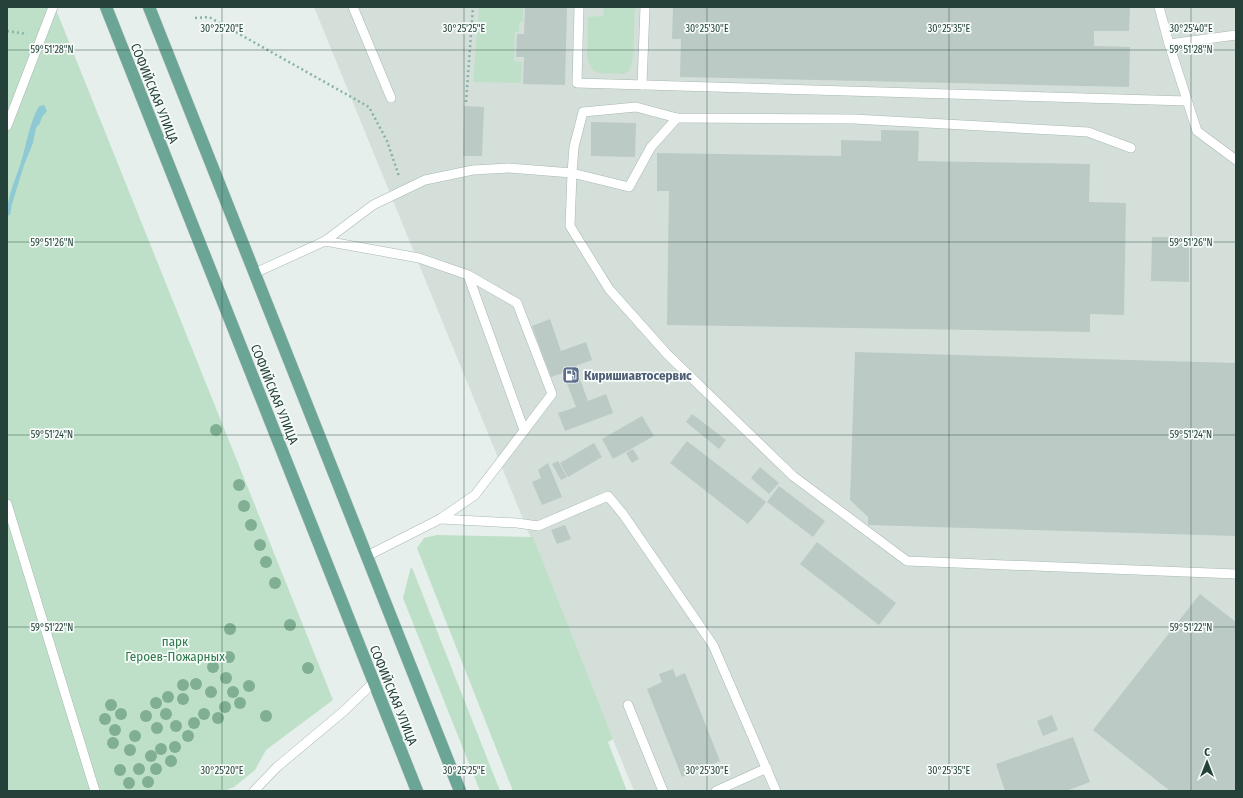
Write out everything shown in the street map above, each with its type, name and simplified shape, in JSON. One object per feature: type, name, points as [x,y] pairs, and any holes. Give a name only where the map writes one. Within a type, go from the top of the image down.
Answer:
[{"type":"main road","name":"СОФИЙСКАЯ УЛИЦА","points":[[106,7],[417,791]]},
{"type":"main road","name":"СОФИЙСКАЯ УЛИЦА","points":[[149,7],[460,791]]},
{"type":"lane","points":[[7,126],[53,7]]},
{"type":"lane","points":[[353,7],[391,98]]},
{"type":"lane","points":[[579,7],[576,83],[1187,101]]},
{"type":"lane","points":[[642,86],[645,7]]},
{"type":"lane","points":[[1159,7],[1169,44],[1197,131],[1236,160]]},
{"type":"lane","points":[[1169,44],[1236,35]]},
{"type":"lane","points":[[1131,148],[1088,132],[854,119],[676,118],[636,107],[583,112],[574,147],[570,226],[609,289],[667,354],[793,476],[907,561],[1236,574]]},
{"type":"lane","points":[[255,273],[324,241],[373,205],[425,180],[473,170],[509,168],[572,174],[629,187],[651,147],[676,118]]},
{"type":"lane","points":[[324,241],[419,258],[468,275],[517,303],[552,394],[475,495],[440,519],[367,556]]},
{"type":"lane","points":[[468,275],[524,430]]},
{"type":"lane","points":[[440,519],[517,523],[538,526],[608,496],[623,514],[714,645],[776,791]]},
{"type":"lane","points":[[7,504],[95,791]]},
{"type":"lane","points":[[254,791],[277,766],[344,711],[374,682]]},
{"type":"lane","points":[[628,705],[663,791]]},
{"type":"lane","points":[[716,791],[767,768]]},
{"type":"path","points":[[466,102],[473,7]]},
{"type":"path","points":[[195,18],[209,17],[369,107],[387,140],[403,190]]},
{"type":"path","points":[[7,31],[41,37]]},
{"type":"shaded area","points":[[314,7],[1236,7],[1236,791],[634,791]]},
{"type":"green space","name":"парк Героев-Пожарных","points":[[7,7],[55,7],[333,700],[266,750],[255,770],[234,787],[224,791],[7,791]]},
{"type":"green space","points":[[479,7],[523,7],[523,21],[519,23],[519,32],[515,32],[514,61],[522,62],[521,83],[473,82]]},
{"type":"green space","points":[[604,7],[635,7],[633,59],[629,71],[624,74],[599,73],[593,70],[587,59],[588,17],[603,16]]},
{"type":"green space","points":[[437,535],[533,537],[613,739],[608,742],[627,791],[513,791],[417,548],[424,538]]},
{"type":"green space","points":[[411,567],[500,791],[480,791],[403,598]]},
{"type":"water","points":[[44,105],[47,111],[36,128],[33,143],[24,165],[10,215],[7,216],[10,195],[21,162],[30,127],[39,106]]},
{"type":"building","points":[[525,7],[567,7],[565,85],[523,84],[524,57],[516,57],[517,34],[524,34]]},
{"type":"building","points":[[673,7],[1130,7],[1129,31],[1094,31],[1094,46],[1130,47],[1129,87],[680,77],[681,39],[672,39]]},
{"type":"building","points":[[464,106],[484,107],[482,156],[463,156]]},
{"type":"building","points":[[591,122],[636,123],[635,157],[591,156]]},
{"type":"building","points":[[881,130],[919,131],[918,161],[1090,164],[1089,202],[1126,203],[1124,315],[1090,314],[1090,332],[667,325],[669,191],[657,191],[657,153],[841,156],[841,140],[881,141]]},
{"type":"building","points":[[1152,237],[1189,237],[1189,282],[1151,281]]},
{"type":"building","name":"Киришиавтосервис","points":[[550,319],[561,351],[586,342],[592,360],[575,366],[588,401],[606,394],[613,413],[565,431],[558,413],[576,407],[563,373],[551,377],[532,326]]},
{"type":"building","points":[[855,352],[1236,363],[1236,536],[868,525],[868,517],[850,500]]},
{"type":"building","points":[[692,414],[726,440],[719,449],[686,422]]},
{"type":"building","points":[[642,416],[654,436],[613,459],[602,439]]},
{"type":"building","points":[[687,441],[766,502],[748,524],[670,463]]},
{"type":"building","points":[[594,443],[602,457],[568,477],[560,463]]},
{"type":"building","points":[[633,449],[639,459],[632,463],[626,453]]},
{"type":"building","points":[[558,461],[567,477],[561,480],[552,464]]},
{"type":"building","points":[[548,463],[562,497],[542,505],[532,482],[541,478],[538,470]]},
{"type":"building","points":[[760,467],[779,483],[769,494],[751,478]]},
{"type":"building","points":[[779,486],[825,521],[813,537],[767,502]]},
{"type":"building","points":[[565,525],[571,539],[557,544],[551,530]]},
{"type":"building","points":[[817,542],[896,603],[879,625],[800,564]]},
{"type":"building","points":[[1200,594],[1236,622],[1236,791],[1170,791],[1093,730]]},
{"type":"building","points":[[673,669],[676,677],[685,673],[720,761],[682,777],[647,689],[662,682],[659,674]]},
{"type":"building","points":[[1052,715],[1058,730],[1043,736],[1037,721]]},
{"type":"building","points":[[1073,737],[1090,782],[1066,791],[1005,791],[996,764]]},
{"type":"place","name":"Киришиавтосервис","points":[[571,375]]}]
